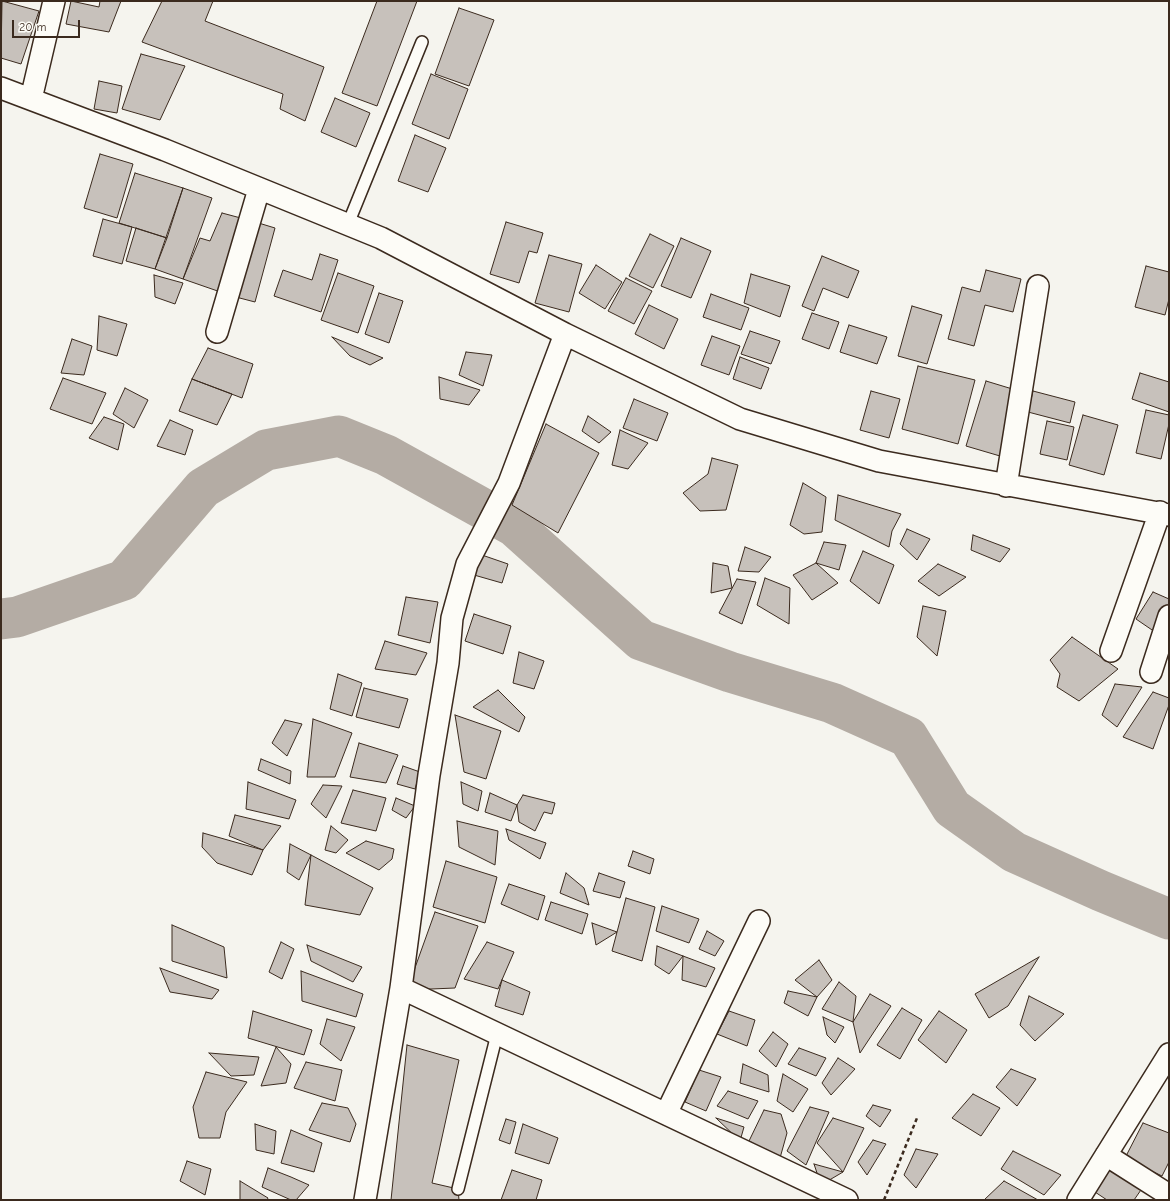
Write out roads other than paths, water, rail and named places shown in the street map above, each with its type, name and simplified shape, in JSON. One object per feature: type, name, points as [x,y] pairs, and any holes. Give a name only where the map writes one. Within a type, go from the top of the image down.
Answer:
[{"type":"street","points":[[31,99],[54,1]]},
{"type":"street","points":[[1,88],[165,150],[381,238],[564,334],[740,419],[879,461],[1006,486],[1165,513],[1111,651]]},
{"type":"street","points":[[218,332],[259,189]]},
{"type":"street","points":[[1006,486],[1038,286]]},
{"type":"street","points":[[365,1200],[401,988],[429,775],[448,663],[452,618],[467,564],[509,483],[564,334]]},
{"type":"street","points":[[1150,672],[1169,616]]},
{"type":"street","points":[[666,1114],[759,921]]},
{"type":"street","points":[[401,988],[847,1200]]},
{"type":"street","points":[[1078,1200],[1169,1054]]},
{"type":"street","points":[[1106,1155],[1169,1195]]},
{"type":"lane","points":[[348,224],[422,42]]},
{"type":"lane","points":[[458,1189],[497,1034]]},
{"type":"waterway","points":[[1,619],[17,617],[124,580],[203,488],[266,450],[339,436],[386,455],[514,526],[641,640],[730,672],[832,703],[908,737],[952,808],[1014,852],[1101,891],[1169,919]]}]
